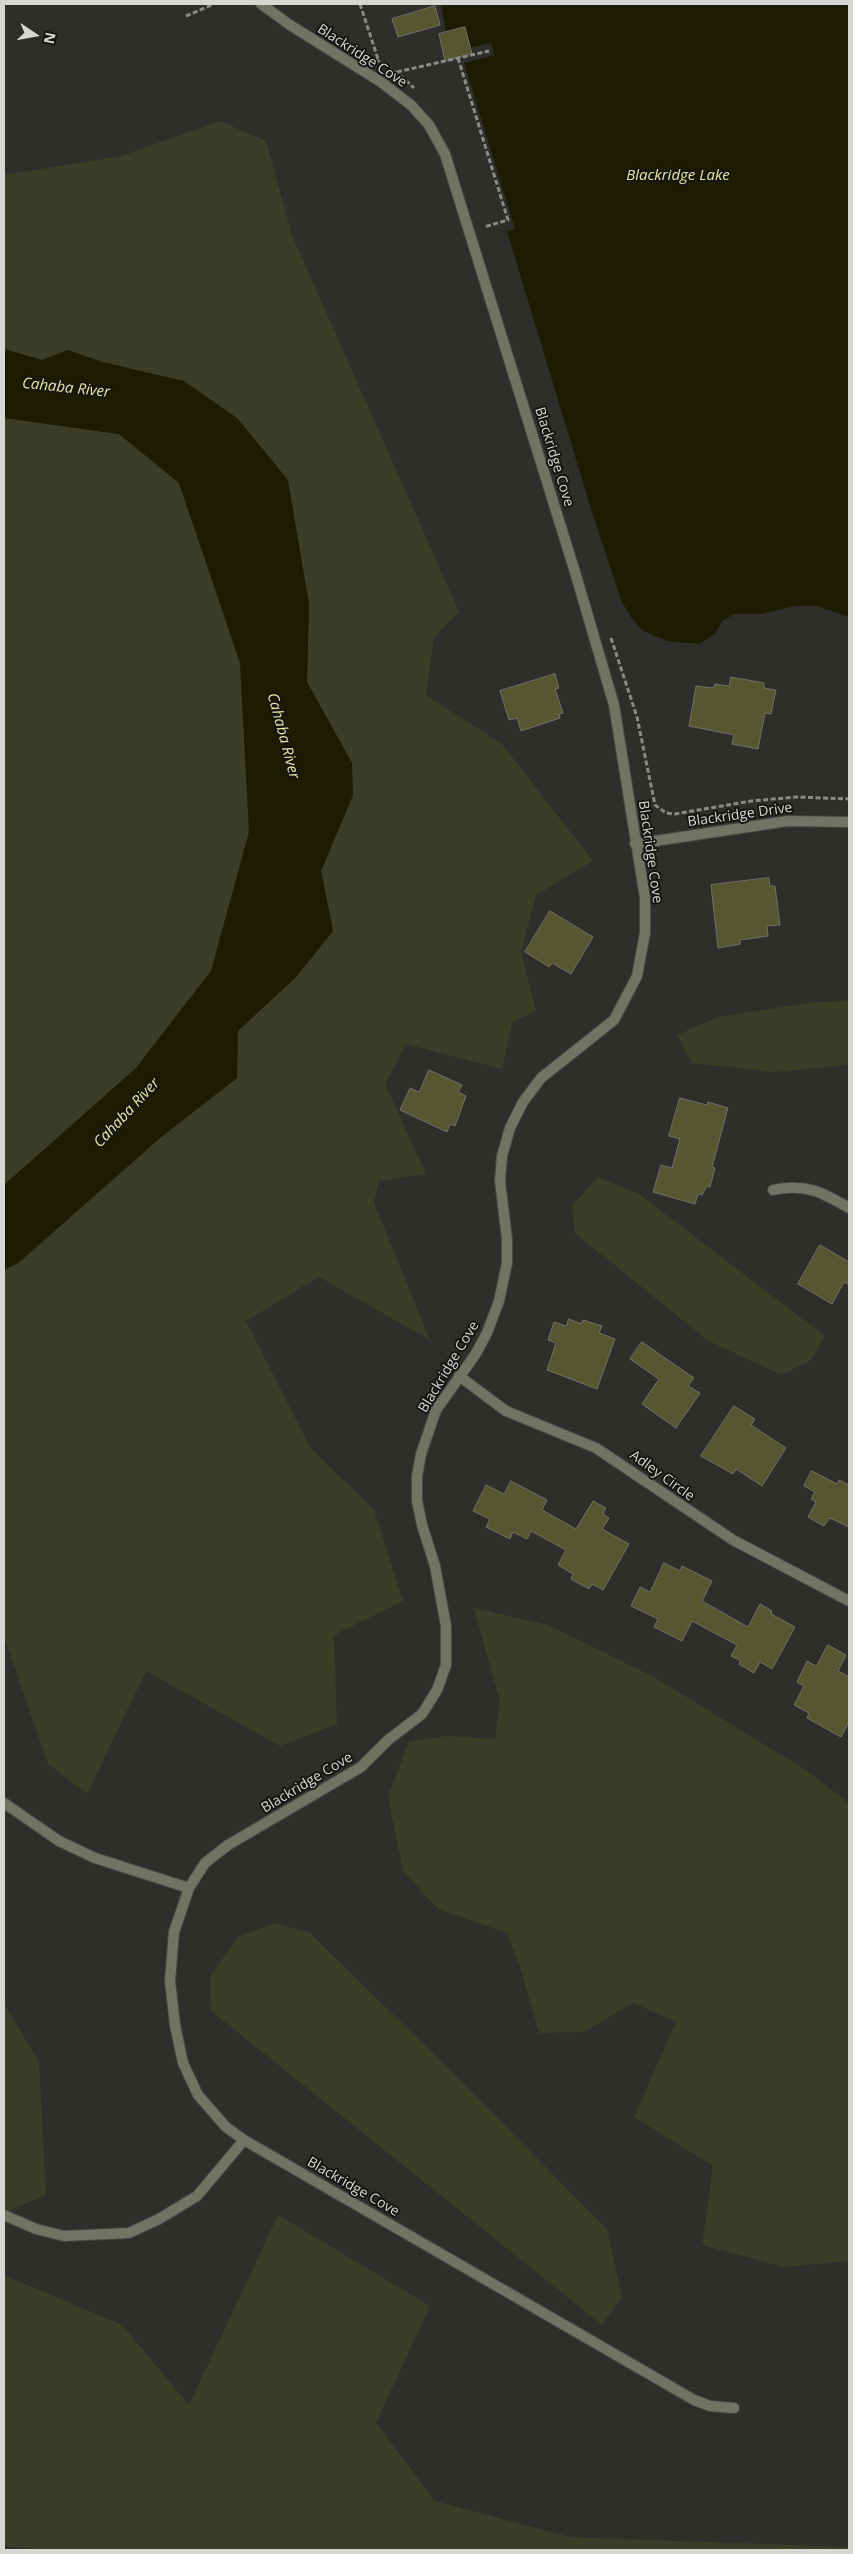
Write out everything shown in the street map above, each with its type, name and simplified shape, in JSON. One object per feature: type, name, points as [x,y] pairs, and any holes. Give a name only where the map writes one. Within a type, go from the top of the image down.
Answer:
[{"type":"street","name":"Blackridge Cove","points":[[261,4],[297,30],[381,82],[411,105],[429,126],[445,154],[575,572],[614,705],[645,898],[645,932],[637,976],[614,1020],[541,1078],[522,1102],[510,1128],[502,1156],[500,1180],[507,1239],[507,1263],[499,1301],[487,1333],[436,1410],[421,1454],[418,1476],[417,1501],[422,1525],[435,1566],[446,1626],[446,1665],[436,1690],[422,1714],[388,1740],[361,1767],[228,1845],[205,1863],[189,1888],[174,1932],[170,1981],[175,2025],[184,2063],[198,2095],[226,2127],[244,2140],[694,2400],[710,2406],[734,2408]]},
{"type":"street","name":"Blackridge Drive","points":[[635,844],[788,821],[849,822]]},
{"type":"street","points":[[773,1190],[788,1187],[809,1188],[849,1208]]},
{"type":"street","name":"Adley Circle","points":[[459,1376],[506,1411],[596,1448],[734,1540],[849,1601]]},
{"type":"street","points":[[4,1803],[59,1841],[95,1858],[189,1888]]},
{"type":"street","points":[[4,2215],[36,2229],[64,2236],[128,2233],[197,2196],[244,2140]]},
{"type":"path","points":[[186,16],[214,4]]},
{"type":"path","points":[[360,4],[380,62]]},
{"type":"path","points":[[396,72],[490,52]]},
{"type":"path","points":[[372,57],[396,72],[419,92]]},
{"type":"path","points":[[458,58],[508,220],[484,227]]},
{"type":"path","points":[[481,217],[487,236]]},
{"type":"path","points":[[609,631],[637,717],[652,798],[654,805],[659,810],[675,814],[751,801],[797,797],[849,799]]},
{"type":"shaded area","points":[[220,121],[266,141],[292,235],[459,612],[434,637],[426,695],[502,744],[593,861],[536,895],[521,952],[536,1010],[512,1023],[502,1069],[406,1044],[385,1084],[426,1174],[379,1181],[374,1203],[430,1340],[319,1277],[246,1321],[310,1447],[374,1510],[403,1601],[334,1635],[337,1724],[280,1746],[146,1671],[87,1794],[48,1764],[4,1637],[4,1270],[19,1263],[160,1138],[237,1078],[238,1031],[296,977],[333,931],[321,871],[353,795],[352,763],[307,682],[309,604],[183,381],[102,362],[68,350],[42,360],[4,349],[4,175],[121,156]]},
{"type":"shaded area","points":[[4,418],[119,434],[179,483],[241,663],[249,832],[211,971],[136,1068],[4,1185]]},
{"type":"shaded area","points":[[849,1001],[849,1065],[775,1072],[692,1063],[677,1035],[718,1017],[814,1002]]},
{"type":"shaded area","points":[[598,1177],[639,1194],[825,1336],[811,1360],[781,1375],[707,1340],[575,1233],[572,1206]]},
{"type":"shaded area","points":[[474,1608],[548,1625],[652,1676],[803,1768],[849,1803],[849,2261],[784,2267],[702,2245],[713,2166],[634,2117],[676,2022],[633,2003],[584,2032],[539,2033],[520,1967],[507,1933],[438,1909],[403,1871],[388,1797],[409,1741],[447,1736],[495,1739],[500,1702]]},
{"type":"shaded area","points":[[276,1923],[310,1933],[446,2066],[607,2229],[622,2297],[602,2325],[211,2011],[210,1976],[239,1936]]},
{"type":"shaded area","points":[[4,2003],[39,2062],[46,2195],[4,2213]]},
{"type":"shaded area","points":[[278,2215],[430,2306],[376,2423],[435,2501],[570,2537],[849,2547],[849,2550],[47,2550],[4,2546],[4,2275],[122,2325],[189,2405]]},
{"type":"water","name":"Blackridge Lake","points":[[441,4],[849,4],[849,617],[817,606],[794,606],[761,614],[734,614],[722,621],[715,634],[699,644],[667,641],[642,630],[630,616],[621,600],[591,509],[507,231],[515,229],[464,63],[494,55],[491,43],[470,48],[465,27],[446,32]]},
{"type":"water","name":"Cahaba River","points":[[4,349],[42,360],[68,350],[102,362],[184,381],[237,418],[288,480],[309,604],[307,682],[352,763],[353,795],[321,871],[333,931],[296,977],[238,1031],[237,1078],[160,1138],[18,1263],[4,1270],[4,1185],[136,1068],[211,971],[249,832],[240,663],[179,483],[119,434],[4,418]]},
{"type":"building","points":[[435,6],[440,25],[398,37],[392,19]]},
{"type":"building","points":[[465,27],[472,54],[445,61],[439,34]]},
{"type":"building","points":[[555,674],[559,688],[555,689],[563,713],[559,714],[560,718],[521,731],[517,718],[509,720],[500,691]]},
{"type":"building","points":[[731,677],[764,683],[764,688],[776,690],[771,714],[765,713],[758,749],[732,744],[734,735],[689,726],[696,686],[713,688],[715,684],[729,686]]},
{"type":"building","points":[[769,878],[770,886],[775,886],[780,925],[767,926],[768,936],[740,940],[740,944],[718,948],[711,885]]},
{"type":"building","points":[[550,911],[593,937],[571,974],[552,963],[549,967],[525,952]]},
{"type":"building","points":[[429,1070],[462,1085],[458,1092],[466,1096],[455,1126],[450,1124],[447,1132],[400,1110],[410,1088],[419,1092]]},
{"type":"building","points":[[680,1098],[707,1105],[708,1102],[728,1108],[712,1167],[715,1168],[710,1187],[707,1186],[702,1195],[698,1194],[695,1204],[653,1192],[661,1165],[672,1168],[680,1139],[669,1136]]},
{"type":"building","points":[[820,1245],[849,1262],[849,1285],[844,1282],[832,1304],[798,1284]]},
{"type":"building","points":[[569,1319],[581,1324],[583,1320],[602,1326],[599,1333],[615,1339],[597,1389],[547,1370],[556,1343],[548,1340],[554,1322],[566,1326]]},
{"type":"building","points":[[642,1342],[694,1378],[688,1386],[700,1393],[676,1428],[642,1404],[659,1379],[630,1359]]},
{"type":"building","points":[[734,1406],[755,1419],[751,1425],[786,1448],[762,1486],[736,1469],[733,1474],[701,1456]]},
{"type":"building","points":[[812,1471],[837,1484],[839,1480],[849,1485],[849,1527],[830,1518],[824,1526],[808,1517],[816,1502],[811,1499],[815,1492],[804,1486]]},
{"type":"building","points":[[511,1481],[547,1500],[542,1510],[576,1529],[593,1501],[606,1508],[603,1514],[609,1518],[602,1529],[629,1544],[603,1590],[592,1584],[589,1589],[571,1579],[573,1574],[558,1565],[566,1550],[531,1531],[527,1539],[513,1532],[510,1539],[486,1527],[490,1519],[473,1511],[486,1485],[504,1494]]},
{"type":"building","points":[[664,1563],[680,1571],[682,1566],[712,1581],[702,1601],[748,1627],[760,1604],[772,1611],[771,1614],[795,1627],[772,1669],[760,1662],[754,1673],[739,1664],[741,1661],[731,1656],[737,1645],[692,1621],[682,1641],[654,1627],[658,1619],[631,1606],[640,1587],[650,1592]]},
{"type":"building","points":[[828,1645],[846,1655],[838,1671],[849,1677],[849,1722],[841,1737],[807,1718],[809,1713],[794,1705],[804,1686],[797,1682],[807,1661],[816,1666]]}]
